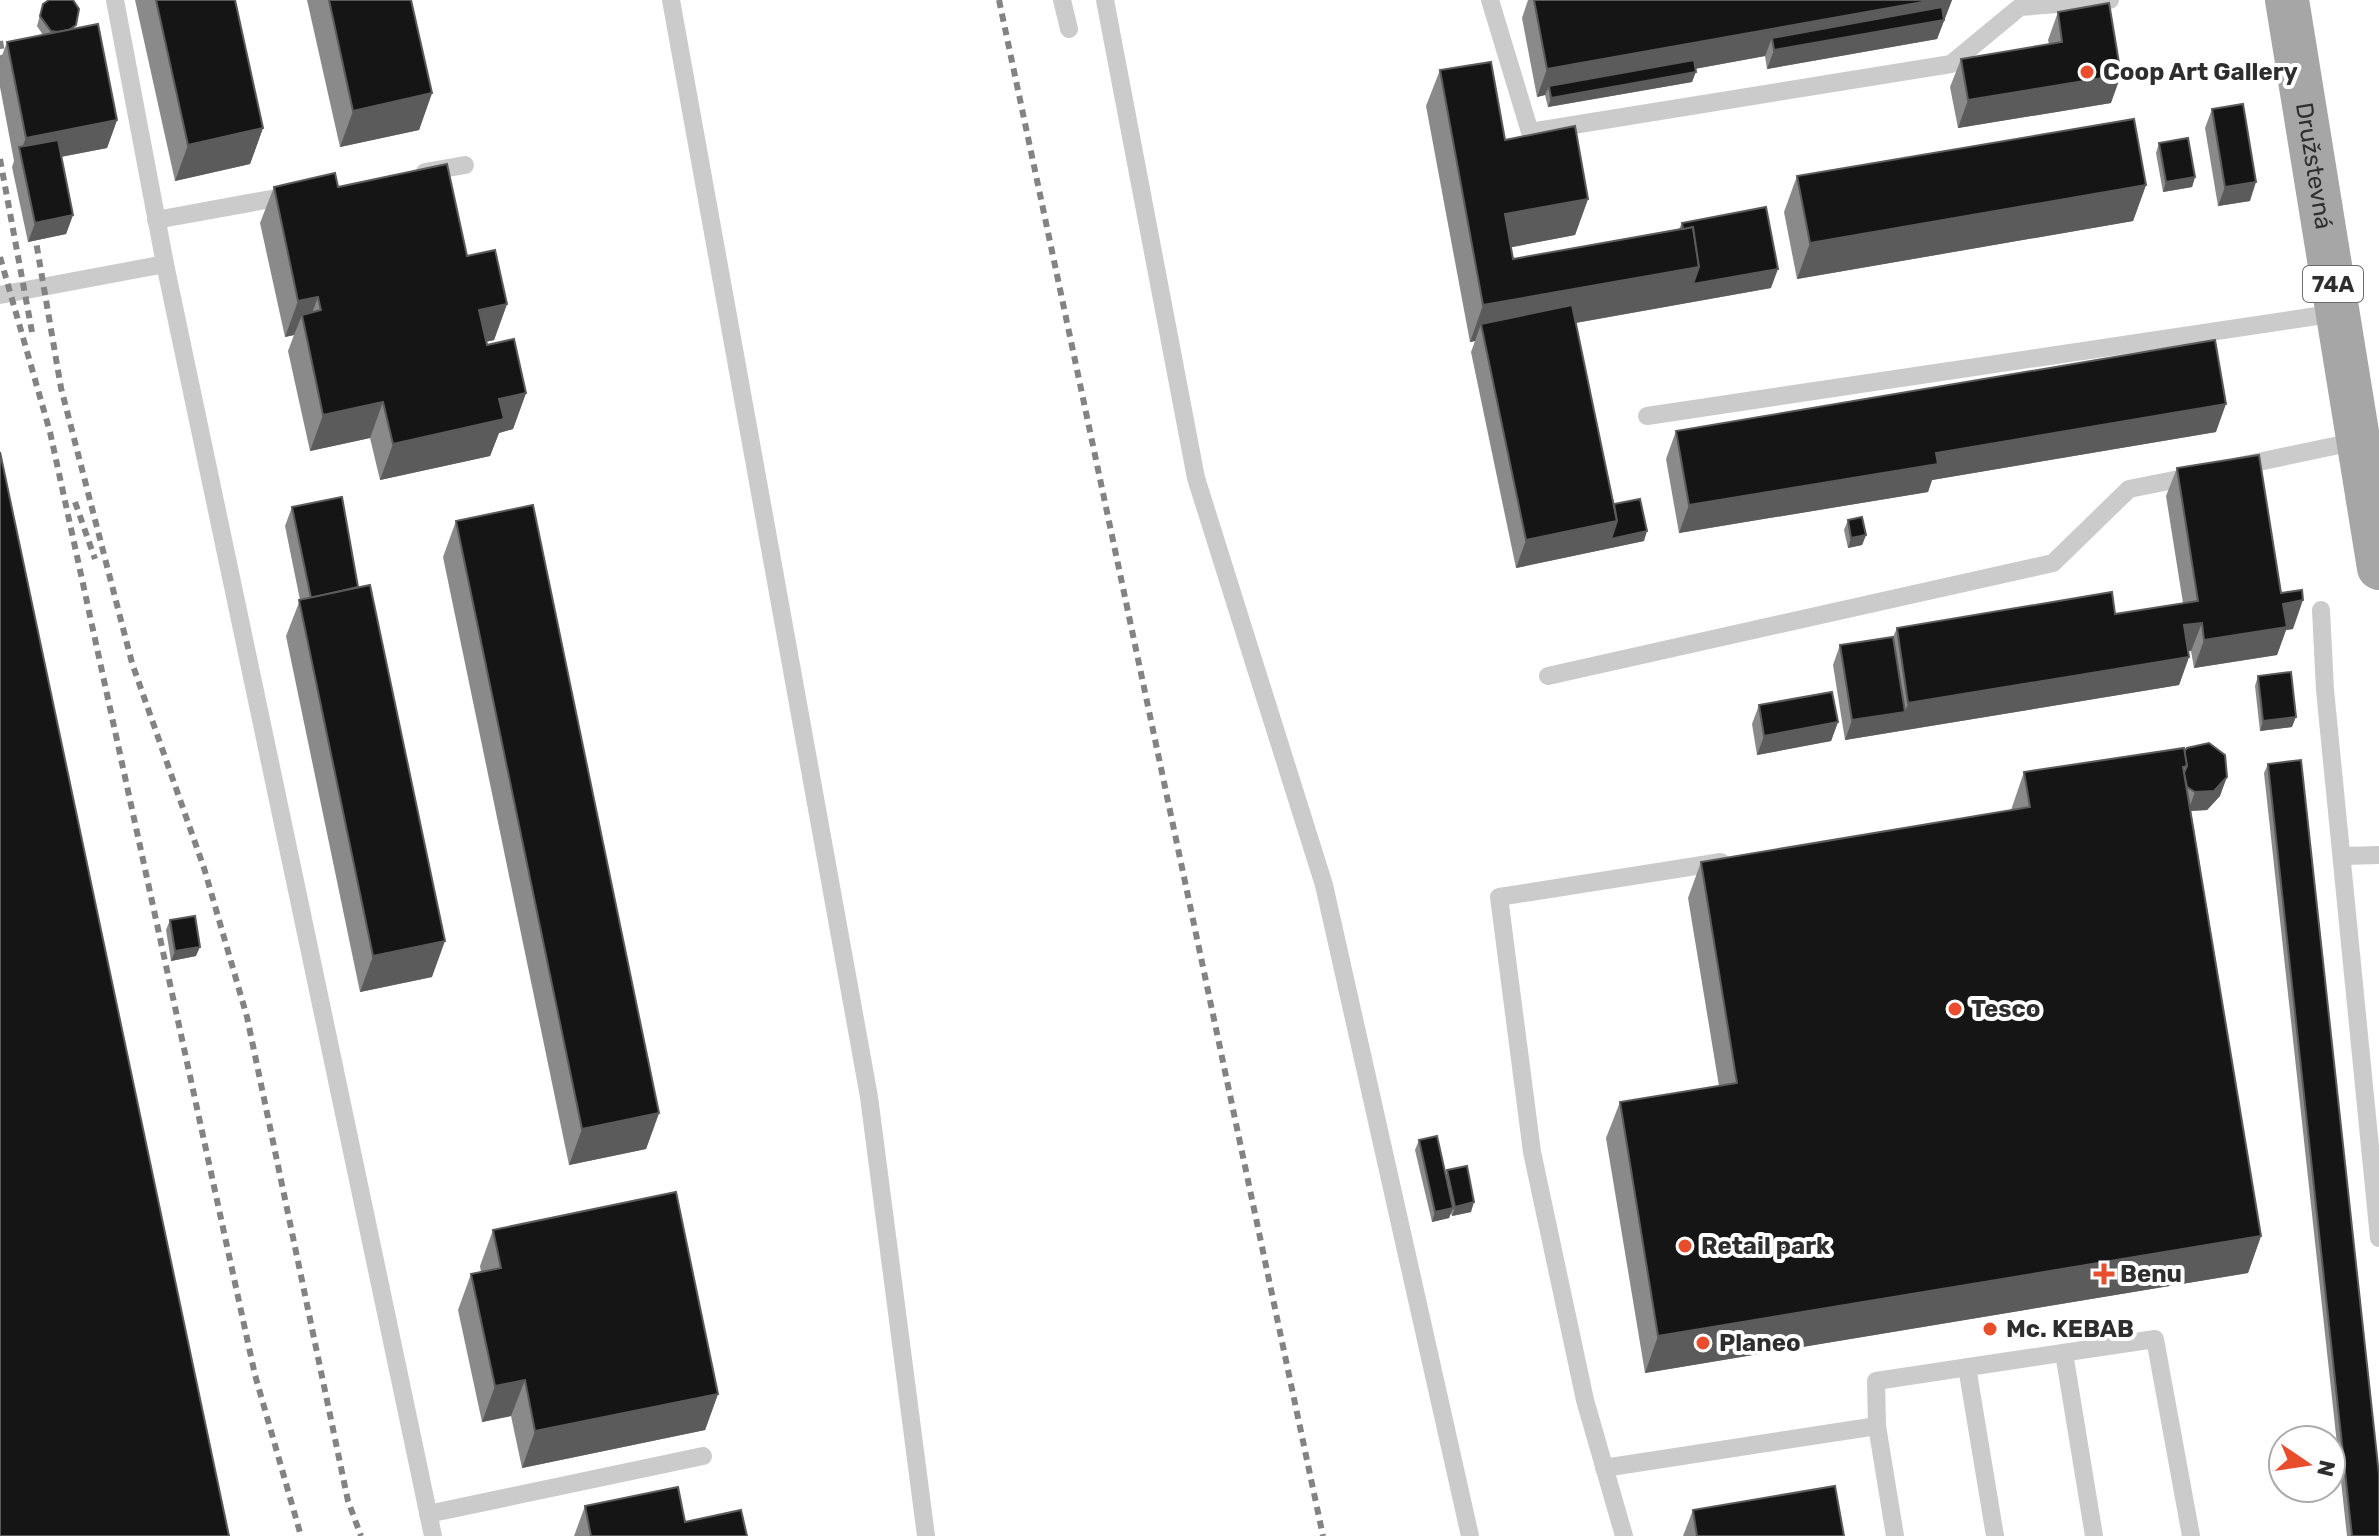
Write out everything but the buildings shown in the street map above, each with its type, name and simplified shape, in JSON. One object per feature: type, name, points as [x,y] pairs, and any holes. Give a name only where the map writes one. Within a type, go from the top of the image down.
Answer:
[{"type":"main road","name":"Družstevná","points":[[2287,0],[2379,568]]},
{"type":"lane","points":[[115,0],[165,264],[433,1536]]},
{"type":"lane","points":[[671,0],[812,761],[869,1097],[926,1536]]},
{"type":"lane","points":[[1062,0],[1069,29]]},
{"type":"lane","points":[[1105,0],[1196,478],[1324,885],[1470,1536]]},
{"type":"lane","points":[[1490,0],[1530,132],[1951,64],[2017,3],[2110,0]]},
{"type":"lane","points":[[403,176],[465,165]]},
{"type":"lane","points":[[156,220],[311,192]]},
{"type":"lane","points":[[0,295],[165,264]]},
{"type":"lane","points":[[1647,416],[2337,313]]},
{"type":"lane","points":[[1548,676],[2053,563],[2129,489],[2358,441]]},
{"type":"lane","points":[[2321,610],[2325,690],[2344,856],[2379,1238]]},
{"type":"lane","points":[[2344,856],[2379,855]]},
{"type":"lane","points":[[1624,1536],[1585,1400],[1532,1152],[1499,897],[1736,860]]},
{"type":"lane","points":[[1895,1536],[1877,1426],[1876,1381],[2155,1339],[2191,1536]]},
{"type":"lane","points":[[2064,1353],[2094,1536]]},
{"type":"lane","points":[[1967,1367],[1995,1536]]},
{"type":"lane","points":[[1604,1468],[1877,1426]]},
{"type":"lane","points":[[428,1514],[703,1456]]},
{"type":"railway","points":[[999,0],[1323,1536]]},
{"type":"railway","points":[[0,41],[6,76]]},
{"type":"railway","points":[[0,159],[32,332]]},
{"type":"railway","points":[[32,218],[61,388],[132,663],[204,868],[247,1017],[348,1501],[361,1536]]},
{"type":"railway","points":[[0,257],[50,432],[255,1375],[301,1536]]},
{"type":"railway","points":[[75,502],[95,559]]},
{"type":"place","name":"Coop Art Gallery","points":[[2087,72]]},
{"type":"place","name":"Tesco","points":[[1955,1009]]},
{"type":"place","name":"Retail park","points":[[1685,1246]]},
{"type":"place","name":"Benu","points":[[2104,1274]]},
{"type":"place","name":"Mc. KEBAB","points":[[1990,1329]]},
{"type":"place","name":"Planeo","points":[[1703,1343]]}]
